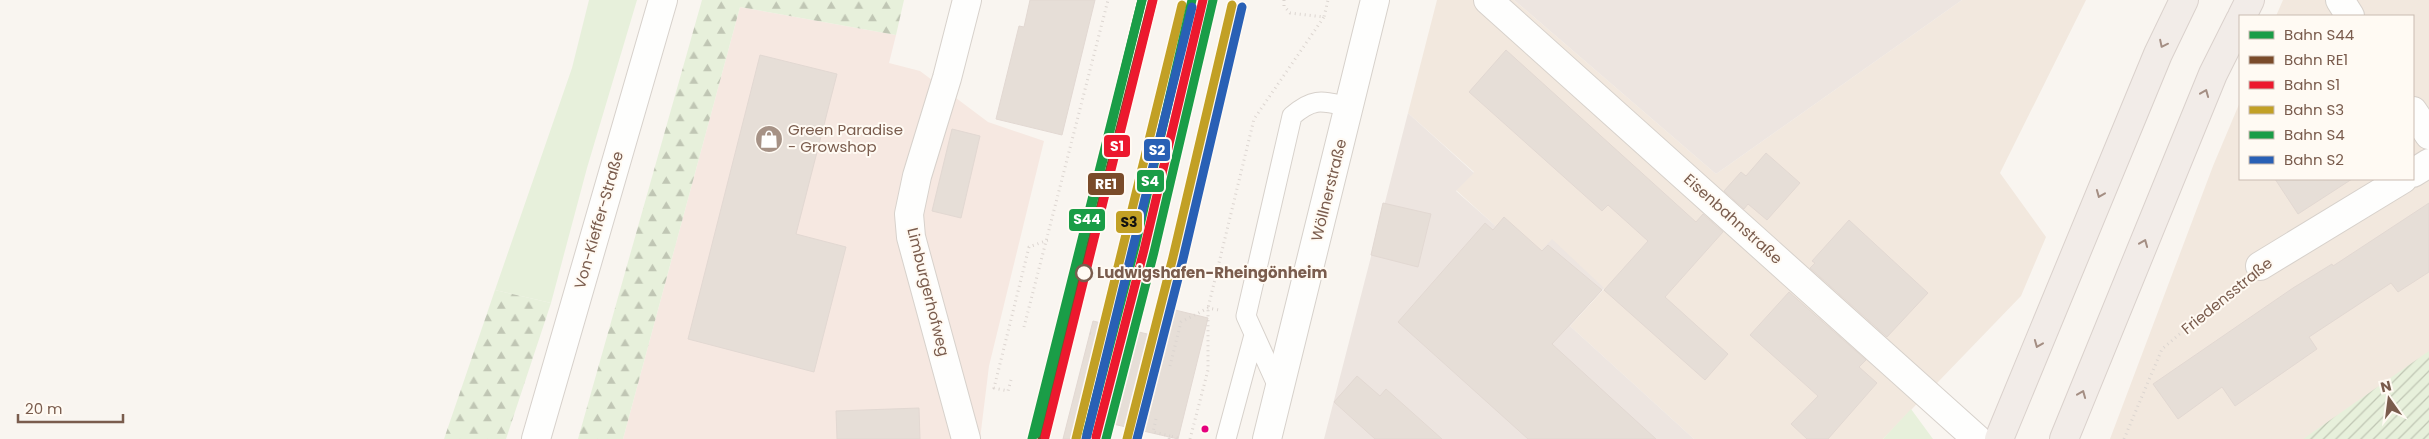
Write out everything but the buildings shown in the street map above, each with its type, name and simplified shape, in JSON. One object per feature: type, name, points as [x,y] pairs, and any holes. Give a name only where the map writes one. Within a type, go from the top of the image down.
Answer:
[{"type":"highway","points":[[1999,439],[2158,54],[2184,0]]},
{"type":"highway","points":[[2242,15],[2250,0]]},
{"type":"highway","points":[[2064,439],[2213,74],[2239,22]]},
{"type":"street","name":"Von-Kieffer-Straße","points":[[536,439],[663,0]]},
{"type":"street","name":"Limburgerhofweg","points":[[966,439],[911,236],[909,214],[917,176],[947,78],[967,0]]},
{"type":"street","name":"Wöllnerstraße","points":[[1267,439],[1375,0]]},
{"type":"street","name":"Eisenbahnstraße","points":[[1488,0],[1971,433]]},
{"type":"street","points":[[2340,0],[2349,15]]},
{"type":"street","points":[[2414,112],[2429,135]]},
{"type":"street","points":[[2414,171],[2429,163]]},
{"type":"street","name":"Friedensstraße","points":[[2260,266],[2401,180]]},
{"type":"lane","points":[[1280,389],[1246,316],[1292,116],[1306,104],[1322,102],[1349,107]]},
{"type":"lane","points":[[1226,439],[1254,335]]},
{"type":"path","points":[[1024,327],[1048,240],[1108,0]]},
{"type":"path","points":[[1284,0],[1284,6],[1290,13],[1324,18],[1328,0]]},
{"type":"path","points":[[1226,239],[1230,240]]},
{"type":"path","points":[[1011,380],[1008,391],[994,388],[1029,248],[1048,240]]},
{"type":"path","name":"Friedensstraße","points":[[2124,439],[2162,348],[2260,266]]},
{"type":"path","points":[[1170,366],[1181,322],[1208,308]]},
{"type":"path","points":[[1090,333],[1103,336],[1102,343],[1104,336],[1120,340]]},
{"type":"path","points":[[1208,370],[1214,371]]},
{"type":"path","points":[[1079,439],[1091,388]]},
{"type":"path","points":[[1156,419],[1153,432],[1170,438],[1181,439]]},
{"type":"shaded area","points":[[1437,0],[1514,0],[1716,174],[1962,0],[2086,0],[2000,173],[2046,237],[2021,296],[1883,439],[1694,439],[1570,326],[1604,289],[1533,260],[1456,190],[1474,172],[1408,113]]},
{"type":"shaded area","points":[[1514,0],[1962,0],[1716,174]]},
{"type":"shaded area","points":[[2283,0],[2429,0],[2429,439],[2110,439],[2213,166],[2239,104],[2239,180],[2414,180],[2414,15],[2276,15]]},
{"type":"shaded area","points":[[740,7],[896,35],[889,63],[920,71],[988,122],[1044,141],[989,366],[980,439],[623,439]]},
{"type":"shaded area","points":[[1408,113],[1474,173],[1456,191],[1533,259],[1552,239],[1604,288],[1570,326],[1694,439],[1324,439]]},
{"type":"green space","points":[[589,0],[637,0],[587,168],[551,303],[495,290],[572,68]]},
{"type":"green space","points":[[702,0],[904,0],[896,35],[740,7],[623,439],[578,439]]},
{"type":"green space","points":[[495,290],[551,303],[506,439],[444,439]]},
{"type":"green space","points":[[2429,351],[2429,439],[2303,439]]},
{"type":"green space","points":[[1911,409],[1933,439],[1883,439]]},
{"type":"rail line","name":"S44","points":[[1032,439],[1142,0]]},
{"type":"rail line","name":"S4","points":[[1036,434],[1142,0]]},
{"type":"rail line","name":"S1","points":[[1045,437],[1153,0]]},
{"type":"rail line","name":"S4","points":[[1087,434],[1135,247],[1192,0]]},
{"type":"rail line","name":"S1","points":[[1096,437],[1144,250],[1203,0]]},
{"type":"rail line","name":"S44","points":[[1106,439],[1154,252],[1213,0]]},
{"type":"rail line","name":"RE1","points":[[1042,439],[1152,2]]},
{"type":"rail line","name":"S3","points":[[1076,439],[1182,5]]},
{"type":"rail line","name":"S3","points":[[1127,439],[1173,257],[1232,5]]},
{"type":"rail line","name":"S2","points":[[1086,439],[1192,7]]},
{"type":"rail line","name":"S2","points":[[1137,439],[1183,259],[1242,7]]},
{"type":"place","name":"Green Paradise - Growshop","points":[[769,139]]},
{"type":"place","name":"Ludwigshafen-Rheingönheim","points":[[1084,273]]}]
